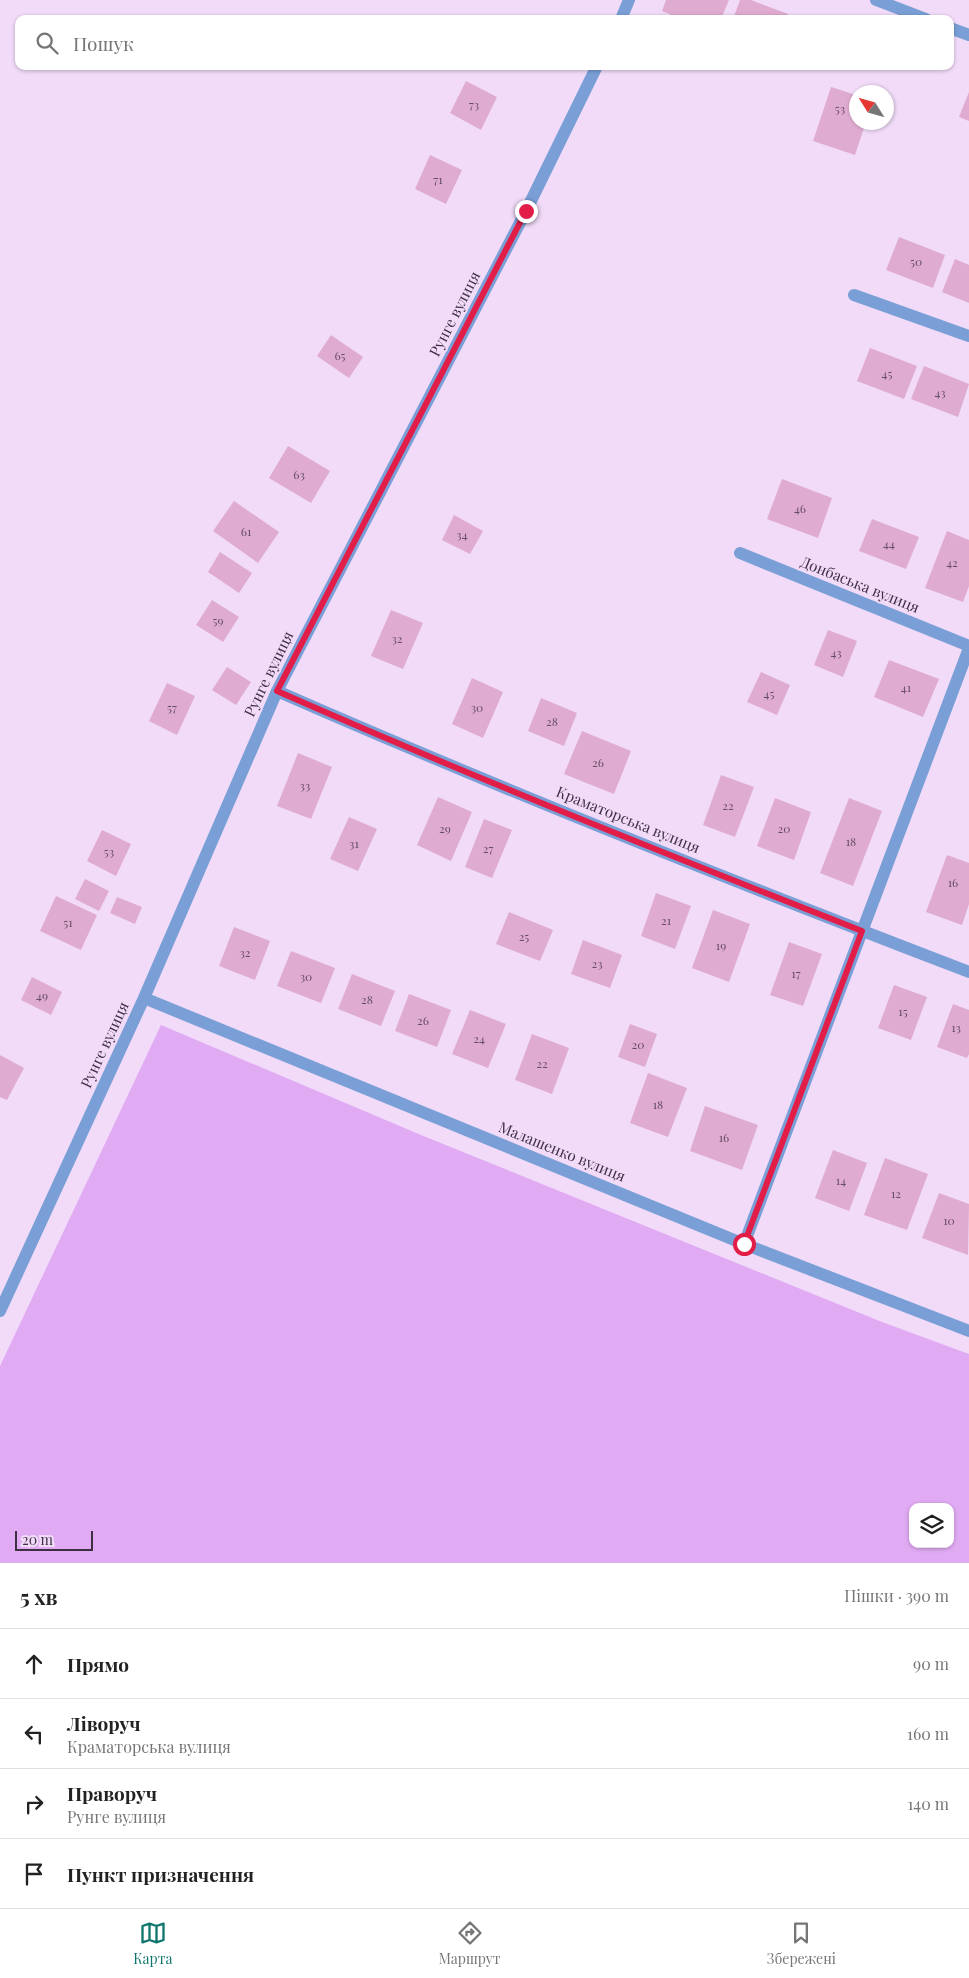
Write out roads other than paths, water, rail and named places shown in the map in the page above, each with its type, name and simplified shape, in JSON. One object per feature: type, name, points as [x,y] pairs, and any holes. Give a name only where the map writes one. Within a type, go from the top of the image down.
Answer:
[{"type":"street","points":[[623,15],[629,0]]},
{"type":"street","points":[[876,0],[915,15]]},
{"type":"street","points":[[954,29],[969,35]]},
{"type":"street","name":"Рунге вулиця","points":[[0,1311],[144,998],[277,691],[499,263],[596,70]]},
{"type":"street","points":[[854,295],[969,336]]},
{"type":"street","name":"Донбаська вулиця","points":[[740,553],[969,647]]},
{"type":"street","points":[[744,1244],[969,647]]},
{"type":"street","name":"Краматорська вулиця","points":[[277,691],[596,826],[969,972]]},
{"type":"street","name":"Малашенко вулиця","points":[[144,998],[744,1244],[969,1332]]}]
